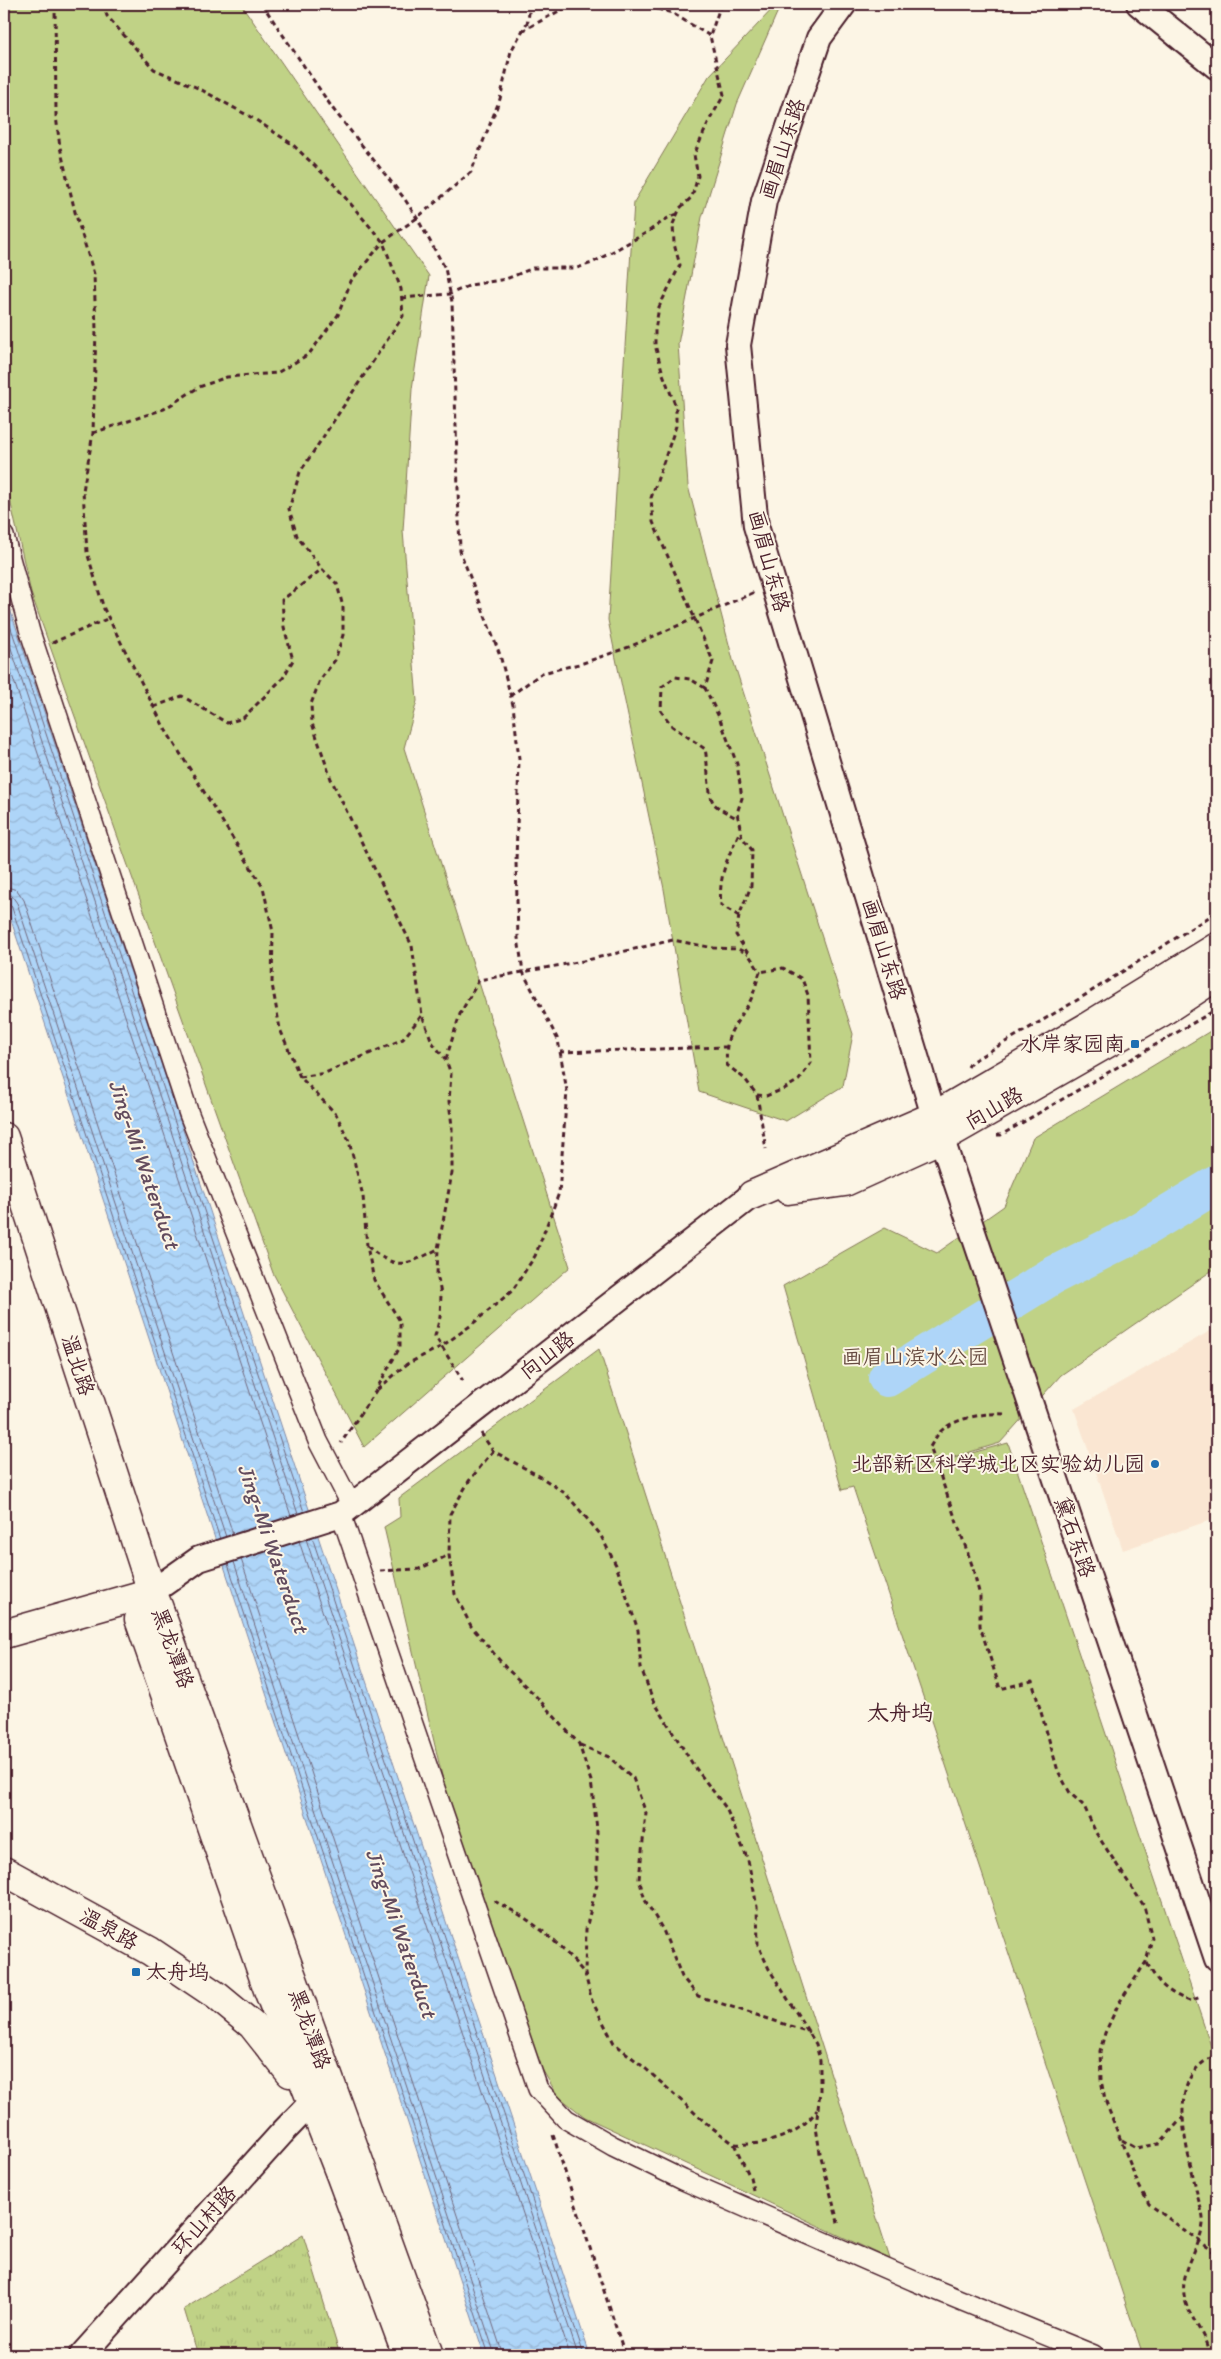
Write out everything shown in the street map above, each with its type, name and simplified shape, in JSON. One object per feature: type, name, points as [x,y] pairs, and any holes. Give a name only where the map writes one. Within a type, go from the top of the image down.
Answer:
[{"type":"main road","name":"向山路","points":[[752,1195],[845,1182],[938,1127],[1087,1027],[1217,947]]},
{"type":"main road","name":"向山路","points":[[938,1127],[1162,1012],[1217,976]]},
{"type":"main road","name":"温北路","points":[[4,1137],[152,1592]]},
{"type":"main road","points":[[4,1634],[152,1592]]},
{"type":"main road","name":"黑龙潭路","points":[[152,1592],[139,1619],[268,1990],[322,2098],[430,2355]]},
{"type":"main road","name":"温泉路","points":[[4,1871],[150,1951],[217,1996],[252,2025],[282,2061],[322,2098]]},
{"type":"main road","name":"黑龙潭路","points":[[322,2098],[340,2174],[407,2355]]},
{"type":"street","name":"画眉山东路","points":[[844,4],[819,38],[764,201],[738,345],[756,526],[938,1127]]},
{"type":"street","points":[[1139,4],[1217,68]]},
{"type":"street","points":[[4,536],[35,650],[188,1114],[346,1510],[356,1560],[538,2089],[566,2119],[613,2146],[683,2180],[843,2250],[1094,2355]]},
{"type":"street","name":"黛石东路","points":[[938,1127],[1217,1959]]},
{"type":"street","name":"向山路","points":[[152,1592],[199,1560],[346,1510],[752,1195]]},
{"type":"street","name":"环山村路","points":[[82,2355],[322,2098]]},
{"type":"path","points":[[55,4],[56,116],[60,147],[75,212],[94,274],[96,330],[94,433],[83,490],[88,552],[109,618],[170,738],[263,887],[273,932],[272,984],[280,1029],[300,1077],[336,1114],[349,1140],[363,1196],[367,1246],[374,1280],[400,1321],[400,1346],[375,1392],[328,1461]]},
{"type":"path","points":[[103,4],[107,16],[154,69],[200,89],[256,120],[292,144],[332,182],[383,242],[401,289],[403,316],[300,472],[289,509],[297,536],[322,569],[337,584],[343,607],[343,635],[334,660],[320,680],[311,704],[312,723],[331,779],[412,946],[422,1015],[432,1042],[446,1060],[452,1074],[449,1101],[452,1126],[452,1173],[438,1248],[436,1274],[441,1294],[435,1336],[463,1381]]},
{"type":"path","points":[[262,4],[333,109],[418,218],[445,268],[450,294],[456,397],[460,551],[500,654],[510,696],[519,759],[516,862],[518,938],[523,972],[558,1040],[567,1091],[559,1193],[535,1256],[512,1291],[442,1346],[407,1364],[375,1392]]},
{"type":"path","points":[[94,433],[164,409],[199,387],[228,377],[277,373],[309,354],[338,316],[351,281],[383,242],[418,218],[471,172],[500,99],[511,51],[528,21],[530,4]]},
{"type":"path","points":[[522,32],[572,4]]},
{"type":"path","points":[[640,4],[672,13],[710,36]]},
{"type":"path","points":[[705,688],[713,661],[654,522],[651,498],[676,426],[676,407],[666,385],[655,337],[659,307],[680,265],[673,238],[673,224],[678,214],[692,197],[698,176],[694,155],[708,121],[724,95],[710,36],[721,4]]},
{"type":"path","points":[[402,298],[450,294],[471,286],[506,279],[533,268],[577,268],[592,263],[678,214]]},
{"type":"path","points":[[154,707],[182,696],[227,723],[243,718],[283,678],[293,660],[284,627],[282,600],[322,569]]},
{"type":"path","points":[[510,696],[542,673],[583,664],[695,619],[774,584]]},
{"type":"path","points":[[35,650],[109,618]]},
{"type":"path","points":[[739,819],[714,804],[709,790],[710,767],[705,750],[672,726],[661,711],[662,687],[675,677],[690,679],[705,688],[719,717],[737,764],[742,798],[737,813],[739,819],[742,837],[752,850],[751,886],[739,916],[736,935],[760,972]]},
{"type":"path","points":[[739,916],[721,906],[719,887],[724,866],[741,830]]},
{"type":"path","points":[[966,1070],[971,1062],[1079,999],[1217,912]]},
{"type":"path","points":[[446,1060],[460,1014],[479,980],[673,940],[714,948],[738,949],[749,954]]},
{"type":"path","points":[[757,1095],[766,1096],[784,1089],[799,1080],[811,1063],[808,995],[802,979],[783,968],[760,972]]},
{"type":"path","points":[[760,972],[749,1004],[730,1030],[726,1048],[727,1065],[745,1080],[757,1095],[766,1149]]},
{"type":"path","points":[[300,1077],[325,1073],[403,1039],[422,1015]]},
{"type":"path","points":[[560,1052],[726,1048]]},
{"type":"path","points":[[367,1246],[385,1261],[410,1263],[438,1248]]},
{"type":"path","points":[[1004,1414],[995,1413],[963,1419],[940,1432],[930,1447],[972,1565],[980,1596],[980,1626],[1000,1689],[1032,1682],[1058,1771],[1070,1793],[1084,1806],[1096,1833],[1144,1906],[1152,1938],[1146,1962],[1119,2003],[1105,2033],[1100,2051],[1101,2080],[1105,2100],[1138,2184],[1149,2204],[1217,2254]]},
{"type":"path","points":[[757,2213],[750,2177],[734,2144],[706,2123],[614,2043],[592,2001],[584,1974],[586,1929],[597,1884],[597,1829],[591,1781],[579,1744],[533,1693],[506,1668],[471,1626],[455,1594],[449,1555],[450,1514],[469,1481],[493,1451],[541,1477],[566,1494],[600,1534],[616,1565],[638,1630],[641,1668],[653,1700],[694,1766],[726,1808],[748,1860],[757,1907],[758,1945],[769,1969],[816,2044],[820,2061],[816,2127],[820,2153],[837,2214],[843,2250]]},
{"type":"path","points":[[356,1560],[380,1572],[419,1569],[449,1555]]},
{"type":"path","points":[[579,1744],[609,1757],[633,1778],[646,1813],[639,1879],[645,1900],[663,1930],[682,1977],[698,1996],[809,2032]]},
{"type":"path","points":[[492,1900],[534,1923],[559,1944],[584,1974]]},
{"type":"path","points":[[1146,1962],[1153,1976],[1171,1994],[1190,2001],[1200,1997]]},
{"type":"path","points":[[1209,2355],[1199,2328],[1186,2303],[1184,2283],[1187,2265],[1196,2250],[1204,2223],[1184,2132],[1183,2097],[1188,2081],[1208,2058],[1217,2055]]},
{"type":"path","points":[[734,2144],[752,2145],[768,2143],[795,2130],[813,2116],[818,2109]]},
{"type":"path","points":[[1120,2139],[1136,2148],[1159,2144],[1183,2116]]},
{"type":"path","points":[[551,2127],[625,2355]]},
{"type":"shaded area","name":"北部新区科学城北区实验幼儿园","points":[[1217,1327],[1217,1518],[1123,1550],[1074,1409]]},
{"type":"green space","points":[[4,4],[241,4],[429,276],[412,389],[403,531],[417,701],[404,748],[570,1267],[364,1447],[273,1273],[31,593],[4,473]]},
{"type":"green space","points":[[777,4],[781,4],[737,104],[702,217],[678,344],[688,486],[733,660],[853,1034],[843,1086],[786,1121],[699,1092],[664,889],[608,620],[634,202],[709,76]]},
{"type":"green space","name":"画眉山滨水公园","points":[[1217,1027],[1217,1267],[1061,1375],[1000,1443],[907,1471],[1008,1443],[1217,2064],[1217,2355],[1143,2355],[853,1487],[842,1490],[783,1286],[885,1228],[937,1253],[1004,1206],[1033,1138]]},
{"type":"green space","points":[[599,1349],[890,2259],[585,2117],[558,2096],[515,2024],[477,1926],[384,1527],[400,1517],[399,1498]]},
{"type":"green space","points":[[303,2235],[340,2355],[198,2355],[184,2309]]},
{"type":"water","name":"Jing-Mi Waterduct","points":[[4,591],[590,2355],[485,2355],[483,2351],[4,899]]},
{"type":"waterway","points":[[887,1378],[1052,1276],[1129,1237],[1217,1184]]},
{"type":"place","name":"水岸家园南","points":[[1135,1044]]},
{"type":"place","name":"北部新区科学城北区实验幼儿园","points":[[1155,1464]]},
{"type":"place","name":"太舟坞","points":[[136,1972]]},
{"type":"district","name":"太舟坞","points":[[900,1712]]}]
